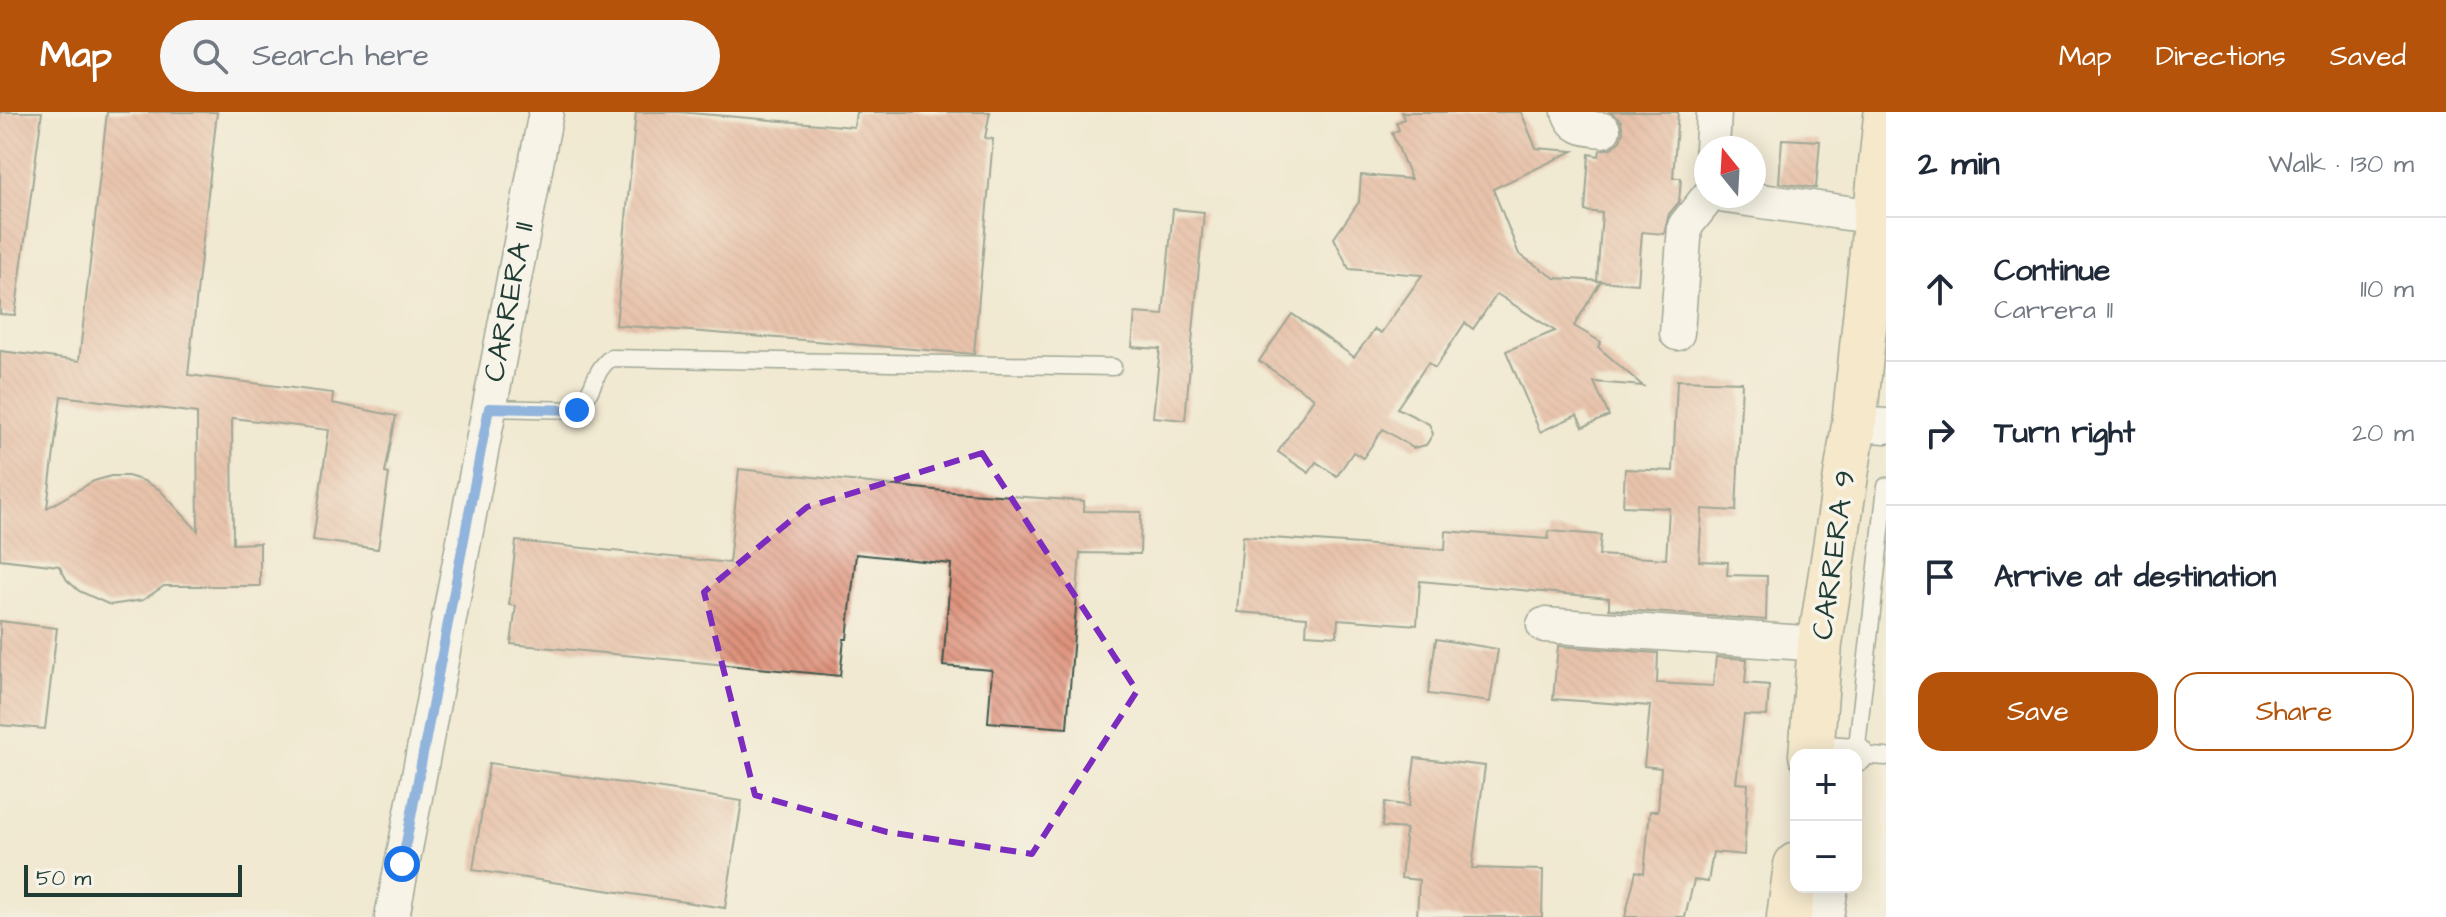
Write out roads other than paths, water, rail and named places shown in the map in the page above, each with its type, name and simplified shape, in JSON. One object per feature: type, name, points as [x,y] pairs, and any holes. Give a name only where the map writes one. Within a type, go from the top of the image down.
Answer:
[{"type":"main road","name":"CARRERA 9","points":[[1811,749],[1820,644],[1870,425],[1876,217],[1886,116]]},
{"type":"main road","points":[[1789,917],[1792,893]]},
{"type":"street","name":"CARRERA 11","points":[[392,917],[546,112]]},
{"type":"street","points":[[1569,112],[1573,122],[1581,128],[1603,130]]},
{"type":"street","points":[[1713,136],[1714,112]]},
{"type":"street","points":[[1766,202],[1876,217]]},
{"type":"street","points":[[1677,333],[1685,226],[1699,208]]},
{"type":"street","points":[[1544,625],[1820,644]]},
{"type":"street","points":[[1826,917],[1830,893]]},
{"type":"lane","points":[[489,408],[577,410],[584,403],[603,363],[611,358],[1113,367]]},
{"type":"lane","points":[[1857,749],[1886,486]]},
{"type":"lane","points":[[1862,755],[1886,757]]}]
